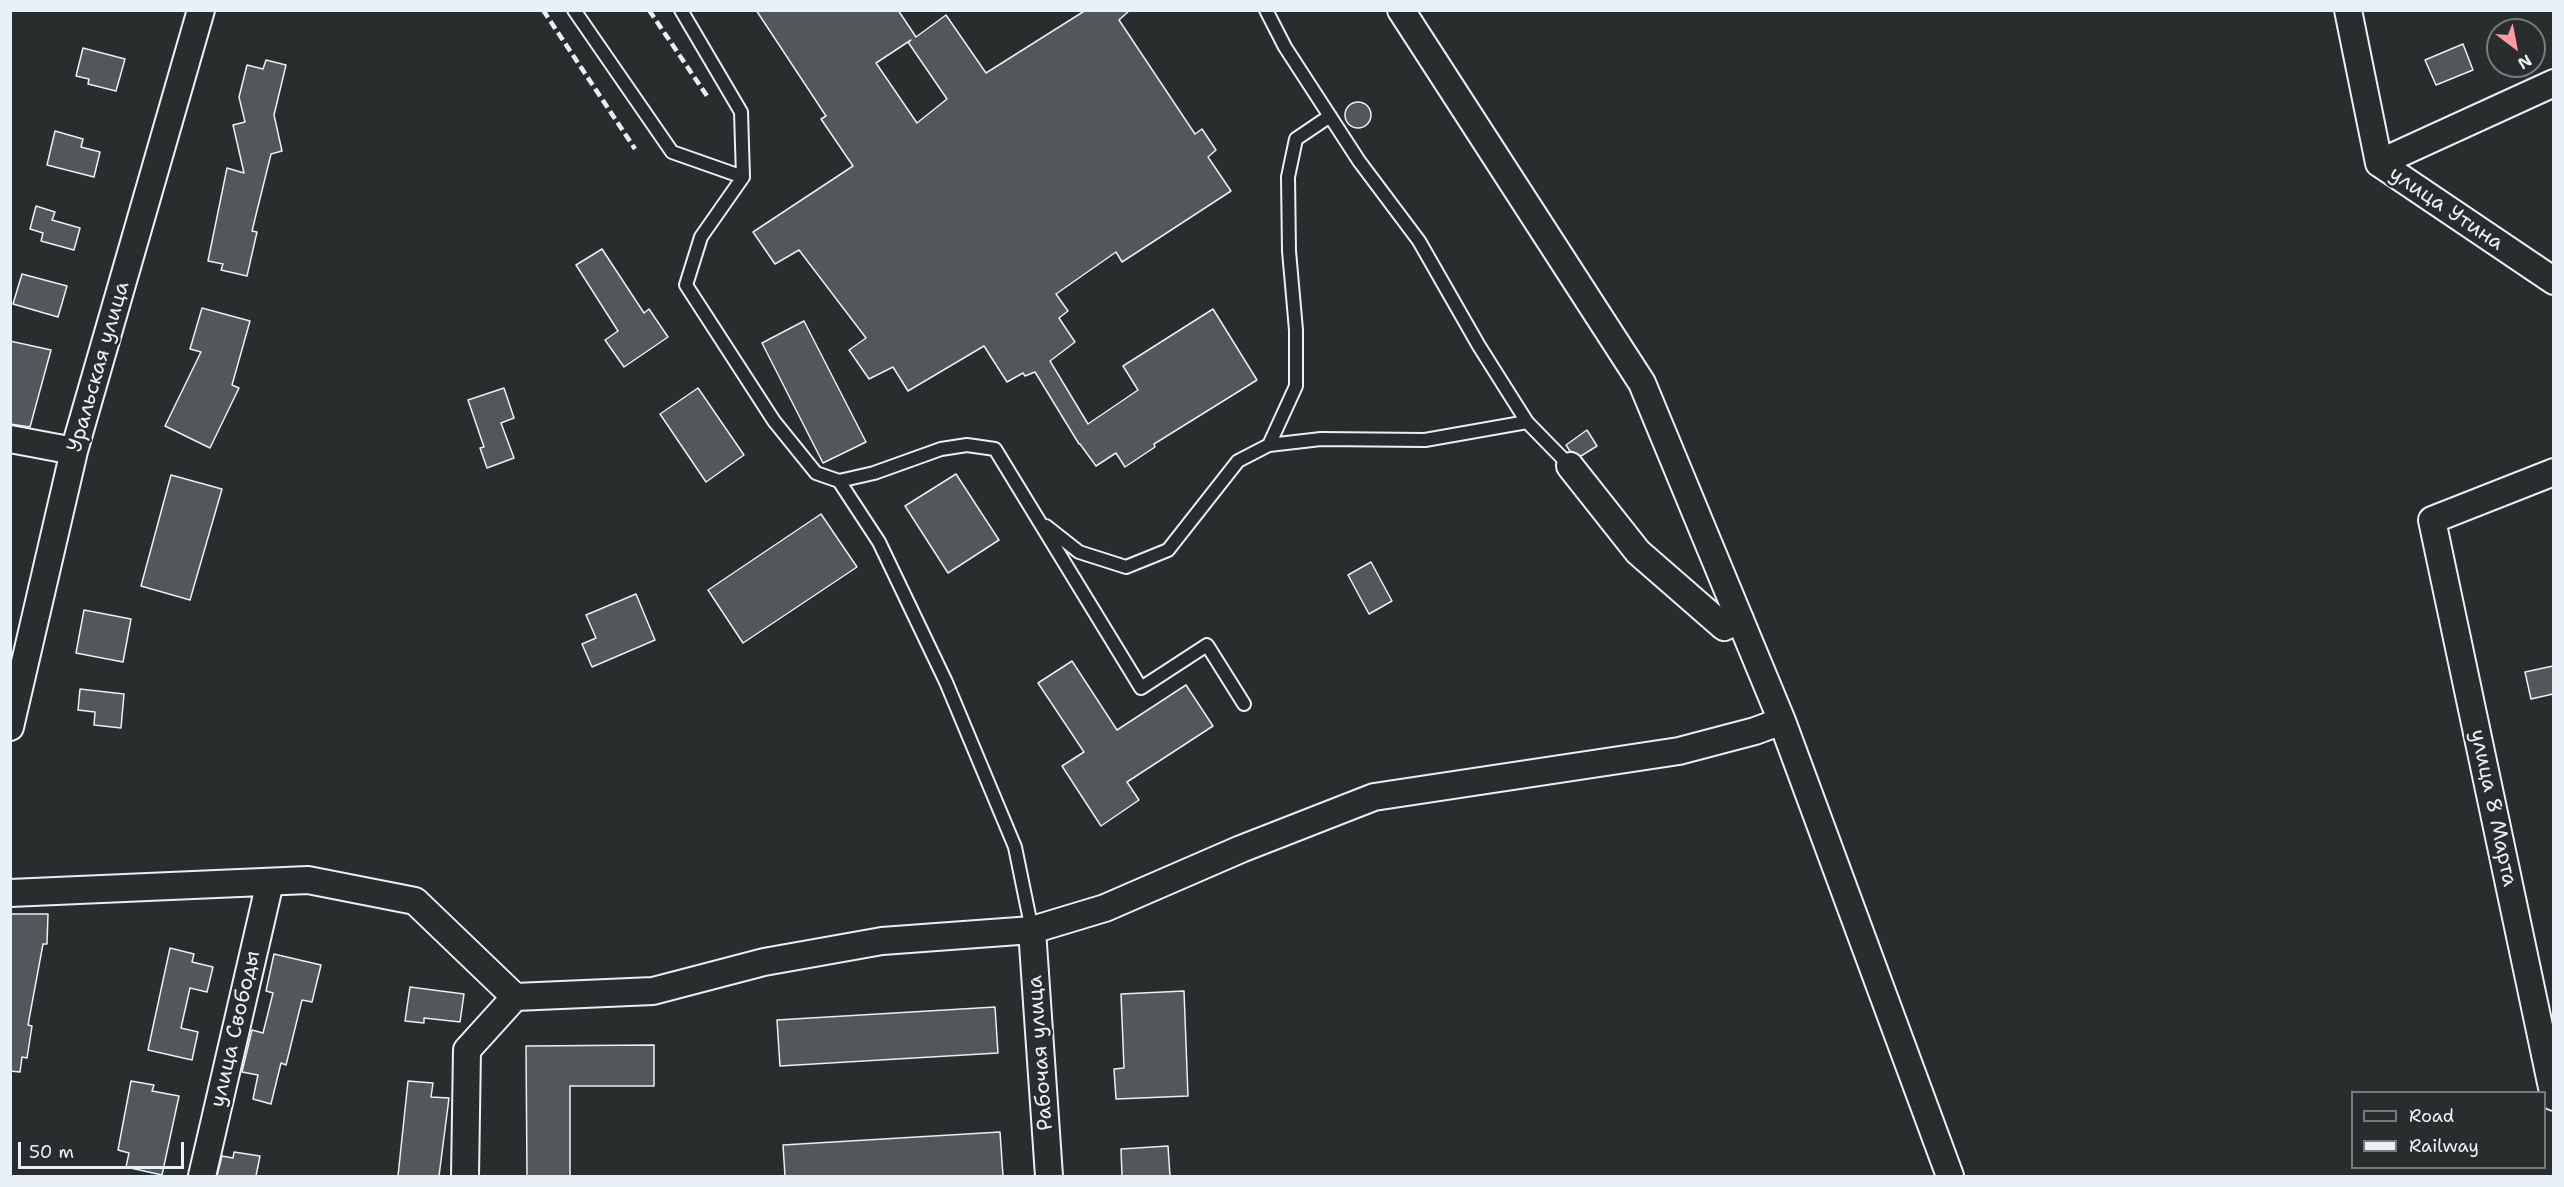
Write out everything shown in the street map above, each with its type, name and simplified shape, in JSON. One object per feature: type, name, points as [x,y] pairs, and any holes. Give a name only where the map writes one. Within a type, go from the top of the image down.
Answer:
[{"type":"street","name":"Уральская улица","points":[[10,727],[74,452],[201,10]]},
{"type":"street","name":"улица Утина","points":[[2348,10],[2379,163],[2553,281]]},
{"type":"street","points":[[1407,12],[1642,383],[1782,721],[1950,1176]]},
{"type":"street","points":[[2379,163],[2553,83]]},
{"type":"street","points":[[10,439],[74,452]]},
{"type":"street","points":[[1570,466],[1638,552],[1724,627],[1740,619]]},
{"type":"street","name":"улица 8 Марта","points":[[2553,472],[2432,520],[2553,1097]]},
{"type":"street","points":[[465,1176],[467,1050],[515,997],[653,991],[764,962],[882,941],[1032,930],[1105,908],[1241,849],[1374,797],[1679,751],[1755,731],[1782,721]]},
{"type":"street","points":[[10,893],[308,880],[415,901],[515,997]]},
{"type":"street","name":"улица Свободы","points":[[202,1176],[270,882]]},
{"type":"street","name":"Рабочая улица","points":[[1032,930],[1049,1176]]},
{"type":"lane","points":[[574,10],[672,152],[742,177]]},
{"type":"lane","points":[[681,10],[741,112],[742,177],[701,237],[686,285],[774,421],[816,473],[839,481],[874,473],[941,449],[967,445],[995,449],[1141,688],[1207,645],[1244,704]]},
{"type":"lane","points":[[1266,10],[1285,47],[1359,161],[1419,241],[1479,346],[1527,422],[1570,466]]},
{"type":"lane","points":[[1269,445],[1296,387],[1296,330],[1289,251],[1288,177],[1296,139],[1330,116]]},
{"type":"lane","points":[[1038,519],[1079,552],[1126,567],[1168,550],[1238,461],[1269,445],[1321,439],[1425,440],[1527,422]]},
{"type":"lane","points":[[839,481],[879,542],[946,682],[1015,847],[1032,930]]},
{"type":"building","points":[[756,10],[898,10],[916,37],[946,15],[986,73],[1086,10],[1130,10],[1119,20],[1195,134],[1202,129],[1216,150],[1208,157],[1231,191],[1122,262],[1116,252],[1056,294],[1068,311],[1059,318],[1075,342],[1050,361],[1088,424],[1138,390],[1123,366],[1213,309],[1257,380],[1154,444],[1155,447],[1125,467],[1116,453],[1096,466],[1079,444],[1035,372],[1025,376],[1023,373],[1007,382],[984,346],[908,391],[893,367],[869,379],[849,350],[866,338],[799,250],[775,264],[753,232],[853,166],[821,119],[826,116]],"holes":[[[911,40],[908,42],[947,99],[917,123],[876,63]]]},
{"type":"building","points":[[2463,44],[2473,70],[2436,85],[2425,60]]},
{"type":"building","points":[[83,48],[125,59],[116,91],[88,84],[89,79],[76,76]]},
{"type":"building","points":[[266,60],[286,65],[274,115],[282,151],[271,154],[252,231],[257,232],[247,276],[221,270],[223,264],[208,261],[227,168],[244,173],[233,125],[245,122],[239,97],[247,65],[263,69]]},
{"type":"building","points":[[1358,102],[1367,106],[1371,115],[1367,124],[1358,128],[1349,124],[1345,115],[1349,106]]},
{"type":"building","points":[[55,131],[83,139],[81,147],[100,152],[94,177],[47,165]]},
{"type":"building","points":[[36,206],[55,212],[52,220],[80,228],[74,250],[41,241],[43,233],[30,229]]},
{"type":"building","points":[[602,249],[644,313],[649,309],[668,337],[624,367],[605,340],[618,331],[576,265]]},
{"type":"building","points":[[22,274],[67,286],[58,317],[13,304]]},
{"type":"building","points":[[202,308],[250,321],[232,385],[239,388],[210,448],[165,426],[201,352],[190,349]]},
{"type":"building","points":[[804,321],[866,442],[823,463],[762,343]]},
{"type":"building","points":[[10,341],[51,350],[30,427],[10,424]]},
{"type":"building","points":[[504,388],[514,418],[501,423],[514,458],[487,468],[480,448],[484,447],[468,400]]},
{"type":"building","points":[[698,388],[744,455],[706,482],[660,414]]},
{"type":"building","points":[[1587,430],[1597,446],[1581,456],[1570,451],[1566,445]]},
{"type":"building","points":[[956,474],[999,540],[948,573],[905,506]]},
{"type":"building","points":[[171,475],[222,489],[190,600],[141,586]]},
{"type":"building","points":[[821,514],[857,567],[743,643],[708,590]]},
{"type":"building","points":[[1371,562],[1392,601],[1369,614],[1348,575]]},
{"type":"building","points":[[636,594],[655,640],[592,667],[582,644],[596,638],[586,615]]},
{"type":"building","points":[[84,610],[131,619],[123,662],[76,653]]},
{"type":"building","points":[[1072,661],[1117,730],[1186,685],[1213,726],[1127,782],[1139,800],[1101,826],[1062,766],[1084,752],[1038,683]]},
{"type":"building","points":[[2553,666],[2553,694],[2531,699],[2525,672]]},
{"type":"building","points":[[80,689],[124,694],[121,728],[94,725],[95,712],[78,710]]},
{"type":"building","points":[[10,914],[48,914],[47,944],[43,944],[28,1025],[32,1026],[27,1058],[22,1057],[20,1072],[10,1071]]},
{"type":"building","points":[[170,948],[194,954],[192,962],[213,967],[207,992],[190,988],[181,1028],[198,1032],[192,1060],[148,1050]]},
{"type":"building","points":[[274,954],[321,965],[312,1002],[302,1000],[286,1065],[281,1063],[271,1104],[253,1099],[258,1075],[242,1072],[252,1030],[263,1033],[273,993],[266,991]]},
{"type":"building","points":[[410,987],[464,994],[460,1022],[424,1018],[424,1023],[405,1021]]},
{"type":"building","points":[[1184,991],[1188,1096],[1116,1099],[1114,1069],[1124,1068],[1121,994]]},
{"type":"building","points":[[995,1007],[998,1053],[780,1066],[777,1020]]},
{"type":"building","points":[[654,1045],[654,1086],[570,1086],[570,1176],[527,1176],[526,1046]]},
{"type":"building","points":[[131,1081],[154,1085],[152,1091],[179,1096],[162,1175],[126,1167],[129,1153],[118,1150]]},
{"type":"building","points":[[408,1081],[433,1083],[431,1097],[449,1098],[439,1176],[398,1176]]},
{"type":"building","points":[[1000,1132],[1003,1176],[785,1176],[783,1145]]},
{"type":"building","points":[[1168,1146],[1170,1176],[1122,1176],[1121,1149]]},
{"type":"building","points":[[234,1152],[260,1156],[256,1176],[217,1176],[222,1156],[233,1158]]},
{"type":"railway","points":[[543,10],[635,149]]},
{"type":"railway","points":[[649,10],[707,96]]}]
